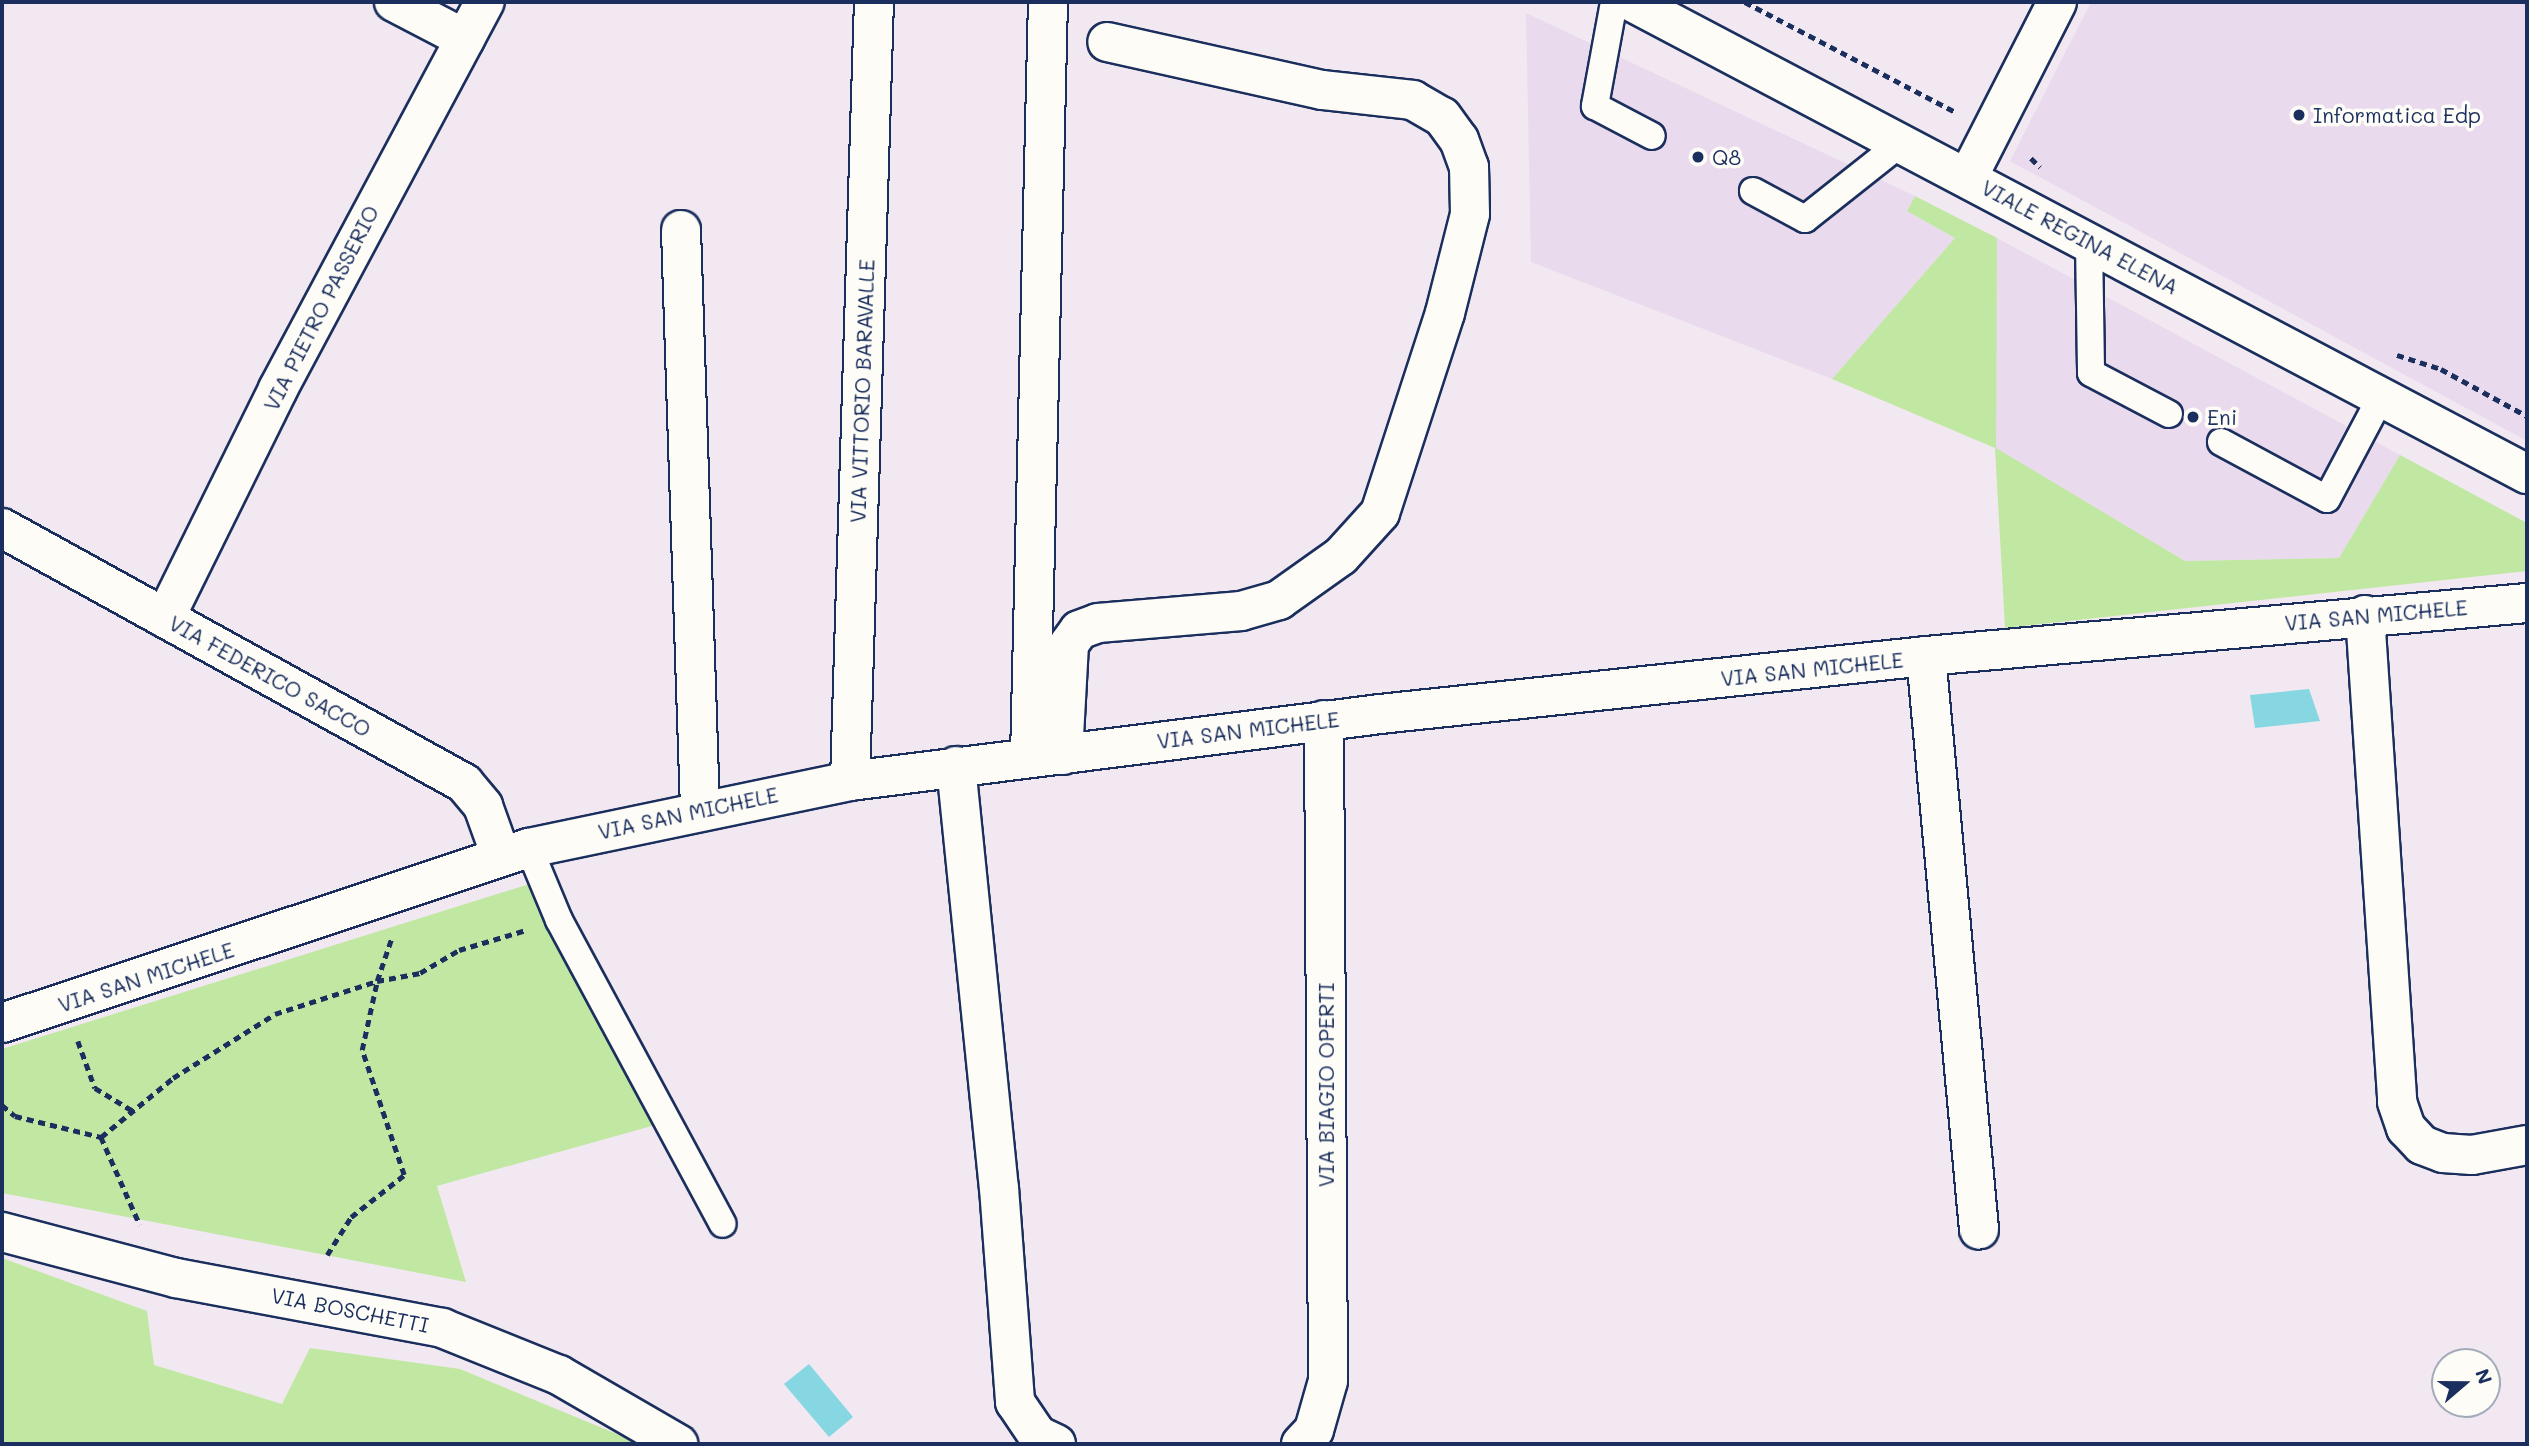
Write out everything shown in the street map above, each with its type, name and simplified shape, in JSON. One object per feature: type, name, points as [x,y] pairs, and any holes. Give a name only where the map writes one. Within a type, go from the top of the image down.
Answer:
[{"type":"street","points":[[394,2],[465,39]]},
{"type":"street","name":"VIA PIETRO PASSERIO","points":[[165,618],[278,389],[485,2]]},
{"type":"street","name":"VIA VITTORIO BARAVALLE","points":[[850,781],[874,2]]},
{"type":"street","points":[[1046,756],[1048,2]]},
{"type":"street","name":"VIALE REGINA ELENA","points":[[1632,2],[2527,474]]},
{"type":"street","points":[[1968,177],[2057,2]]},
{"type":"street","points":[[1046,756],[1069,644],[1079,630],[1098,622],[1241,611],[1279,600],[1341,556],[1380,513],[1445,313],[1470,214],[1469,167],[1459,140],[1442,117],[1413,100],[1322,90],[1107,42]]},
{"type":"street","points":[[681,230],[700,809]]},
{"type":"street","name":"VIA FEDERICO SACCO","points":[[2,528],[464,783],[515,852]]},
{"type":"street","name":"VIA SAN MICHELE","points":[[2,1023],[167,972],[515,852],[700,809],[850,781],[1324,720],[1926,656],[2365,615],[2527,603]]},
{"type":"street","points":[[2365,615],[2397,1102],[2406,1128],[2422,1145],[2443,1153],[2472,1155],[2527,1146]]},
{"type":"street","points":[[1926,656],[1979,1230]]},
{"type":"street","name":"VIA BIAGIO OPERTI","points":[[1301,1444],[1314,1430],[1328,1381],[1324,720]]},
{"type":"street","points":[[956,766],[998,1174],[1015,1402],[1037,1436],[1056,1444]]},
{"type":"street","name":"VIA BOSCHETTI","points":[[2,1232],[159,1274],[442,1328],[559,1374],[678,1444]]},
{"type":"lane","points":[[1614,2],[1595,106],[1652,136]]},
{"type":"lane","points":[[1753,191],[1805,219],[1901,143]]},
{"type":"lane","points":[[2089,242],[2091,373],[2169,414]]},
{"type":"lane","points":[[2221,442],[2327,499],[2381,397]]},
{"type":"lane","points":[[515,852],[559,920],[723,1224]]},
{"type":"path","points":[[1745,2],[1962,115]]},
{"type":"path","points":[[101,1137],[173,1078],[275,1014],[377,981],[420,973],[459,950],[559,920]]},
{"type":"path","points":[[327,1255],[351,1217],[404,1175],[362,1050],[377,981],[395,926]]},
{"type":"path","points":[[73,1027],[95,1088],[133,1111]]},
{"type":"path","points":[[2,1105],[15,1116],[101,1137]]},
{"type":"path","points":[[101,1137],[159,1274]]},
{"type":"shaded area","points":[[2091,2],[2527,2],[2527,441],[2010,161]]},
{"type":"shaded area","points":[[1526,13],[1915,196],[1907,211],[1955,238],[1832,379],[1531,262]]},
{"type":"shaded area","points":[[1997,238],[2400,455],[2339,558],[2185,561],[1995,448]]},
{"type":"green space","points":[[1915,196],[1997,238],[1996,448],[2185,561],[2339,558],[2400,455],[2527,523],[2527,571],[2005,628],[1995,448],[1832,379],[1955,238],[1907,211]]},
{"type":"green space","points":[[542,880],[666,1122],[437,1186],[466,1282],[2,1193],[2,1049]]},
{"type":"green space","points":[[2,1258],[147,1311],[154,1365],[282,1404],[310,1348],[460,1369],[641,1444],[2,1444]]},
{"type":"water","points":[[2309,689],[2320,721],[2255,728],[2250,695]]},
{"type":"water","points":[[809,1364],[853,1417],[829,1437],[784,1384]]},
{"type":"place","name":"Informatica Edp","points":[[2299,115]]},
{"type":"place","name":"Q8","points":[[1698,157]]},
{"type":"place","name":"Eni","points":[[2193,417]]}]
